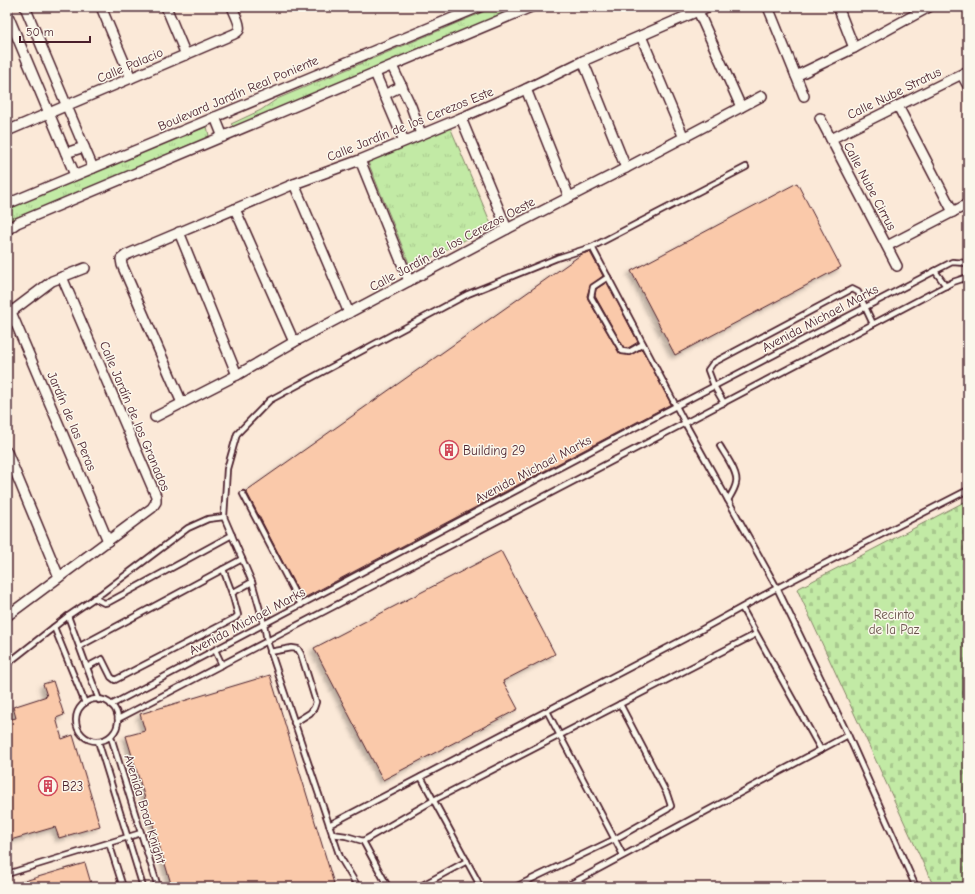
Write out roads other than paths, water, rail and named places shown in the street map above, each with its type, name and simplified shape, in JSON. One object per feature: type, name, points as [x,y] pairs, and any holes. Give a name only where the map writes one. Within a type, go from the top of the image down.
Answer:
[{"type":"street","points":[[25,7],[93,168]]},
{"type":"street","points":[[101,7],[131,78]]},
{"type":"street","points":[[166,7],[186,55]]},
{"type":"street","name":"Calle Palacio","points":[[7,131],[238,32],[240,29],[232,7]]},
{"type":"street","name":"Boulevard Jardín Real Poniente","points":[[7,204],[479,7]]},
{"type":"street","points":[[7,230],[17,223],[531,7]]},
{"type":"street","name":"Calle Jardín de los Cerezos Este","points":[[182,403],[122,265],[121,259],[126,255],[294,184],[360,160],[461,118],[526,89],[583,61],[707,7]]},
{"type":"street","points":[[768,7],[804,96]]},
{"type":"street","points":[[838,7],[854,48]]},
{"type":"street","points":[[796,76],[854,48],[911,11],[929,7]]},
{"type":"street","points":[[698,11],[741,107]]},
{"type":"street","points":[[7,13],[75,175]]},
{"type":"street","points":[[641,36],[684,138]]},
{"type":"street","points":[[583,61],[626,168]]},
{"type":"street","points":[[392,66],[411,106],[421,134]]},
{"type":"street","points":[[375,73],[404,141]]},
{"type":"street","points":[[965,73],[968,86]]},
{"type":"street","name":"Calle Nube Stratus","points":[[831,139],[965,73]]},
{"type":"street","points":[[384,95],[402,86]]},
{"type":"street","points":[[526,89],[569,197]]},
{"type":"street","name":"Calle Jardín de los Cerezos Oeste","points":[[155,418],[409,280],[762,96]]},
{"type":"street","points":[[898,106],[953,212]]},
{"type":"street","points":[[215,117],[223,137]]},
{"type":"street","points":[[461,118],[507,229]]},
{"type":"street","name":"Calle Nube Cirrus","points":[[820,118],[897,266]]},
{"type":"street","points":[[66,153],[84,146]]},
{"type":"street","points":[[360,160],[409,280]]},
{"type":"street","points":[[294,184],[349,313]]},
{"type":"street","points":[[887,246],[968,204]]},
{"type":"street","points":[[235,209],[294,342]]},
{"type":"street","points":[[179,232],[237,374]]},
{"type":"street","points":[[9,314],[52,281],[84,268]]},
{"type":"street","name":"Calle Jardín de los Granados","points":[[7,616],[152,508],[156,502],[156,496],[62,277]]},
{"type":"street","name":"Jardín de las Peras","points":[[9,314],[108,541]]},
{"type":"street","points":[[7,452],[59,577]]},
{"type":"lane","points":[[358,887],[340,857],[270,652],[252,582],[224,517],[227,469],[236,434],[270,400],[468,294],[557,258],[592,247],[746,167]]},
{"type":"lane","points":[[592,247],[685,423],[777,588],[848,735],[916,887]]},
{"type":"lane","name":"Avenida Michael Marks","points":[[111,705],[935,270],[952,262],[968,264]]},
{"type":"lane","points":[[935,270],[946,286]]},
{"type":"lane","points":[[608,277],[593,287],[591,297],[622,351],[629,352],[643,344]]},
{"type":"lane","name":"Avenida Michael Marks","points":[[118,719],[953,282],[968,277]]},
{"type":"lane","points":[[724,403],[714,386],[708,370],[713,363],[852,289],[858,292],[874,324]]},
{"type":"lane","points":[[720,446],[737,478],[728,500]]},
{"type":"lane","points":[[329,825],[688,637],[777,588],[968,490]]},
{"type":"lane","points":[[242,494],[301,605]]},
{"type":"lane","points":[[7,664],[68,616],[102,593],[188,528],[208,519],[224,517]]},
{"type":"lane","points":[[94,598],[104,603],[109,602],[232,535]]},
{"type":"lane","points":[[80,646],[242,559]]},
{"type":"lane","points":[[87,667],[102,659],[115,680],[235,618],[238,615],[223,569]]},
{"type":"lane","points":[[232,593],[252,582]]},
{"type":"lane","points":[[742,608],[821,750]]},
{"type":"lane","points":[[68,616],[99,700]]},
{"type":"lane","points":[[54,627],[85,703]]},
{"type":"lane","points":[[363,841],[434,800],[756,634]]},
{"type":"lane","points":[[270,652],[292,648],[298,650],[301,654],[316,702],[310,713],[294,722]]},
{"type":"lane","points":[[215,650],[222,664]]},
{"type":"lane","points":[[92,700],[99,700],[106,701],[116,711],[118,719],[116,729],[111,737],[104,740],[98,741],[86,739],[79,731],[76,721],[78,711],[85,703],[92,700]]},
{"type":"lane","points":[[515,887],[615,839],[671,806],[667,794],[620,704]]},
{"type":"lane","points":[[547,711],[624,856]]},
{"type":"lane","points":[[565,887],[848,735]]},
{"type":"lane","name":"Avenida Brad Knight","points":[[111,737],[158,887]]},
{"type":"lane","name":"Avenida Brad Knight","points":[[98,741],[143,887]]},
{"type":"lane","points":[[421,777],[480,887]]},
{"type":"lane","points":[[7,874],[141,833]]},
{"type":"lane","points":[[332,834],[363,841],[388,887]]},
{"type":"lane","points":[[108,843],[123,887]]},
{"type":"lane","points":[[419,887],[467,861]]},
{"type":"place","name":"Building 29","points":[[449,450]]},
{"type":"place","name":"B23","points":[[48,786]]},
{"type":"park label","name":"Recinto de la Paz","points":[[894,622]]}]
